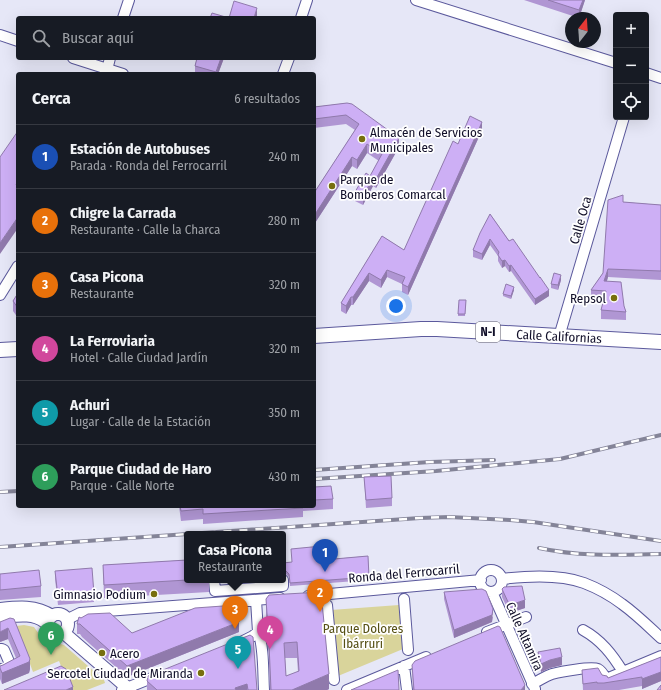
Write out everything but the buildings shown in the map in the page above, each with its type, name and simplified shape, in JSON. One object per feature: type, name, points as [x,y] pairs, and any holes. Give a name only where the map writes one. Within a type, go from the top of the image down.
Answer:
[{"type":"highway","name":"Calle Californias","points":[[316,329],[435,323],[661,336]]},
{"type":"highway","name":"Calle Californias","points":[[316,336],[437,329],[661,342]]},
{"type":"highway","points":[[0,350],[16,348]]},
{"type":"highway","points":[[0,356],[16,355]]},
{"type":"main road","points":[[0,608],[29,607],[48,613],[50,620],[50,630],[54,634],[64,633],[68,628],[69,622],[66,617],[60,614],[57,614],[50,620],[44,621],[39,618],[22,615],[0,617]]},
{"type":"main road","points":[[64,633],[126,689]]},
{"type":"street","points":[[124,16],[128,0]]},
{"type":"street","points":[[302,16],[307,0]]},
{"type":"street","points":[[416,0],[613,62]]},
{"type":"street","points":[[0,35],[16,40]]},
{"type":"street","points":[[78,60],[107,72],[110,60]]},
{"type":"street","points":[[284,72],[288,60]]},
{"type":"street","points":[[649,74],[661,78]]},
{"type":"street","name":"Calle Oca","points":[[561,330],[623,120]]},
{"type":"street","points":[[0,295],[16,269]]},
{"type":"street","name":"Ronda del Ferrocarril","points":[[68,619],[80,613],[294,597],[481,580],[486,572],[491,570],[498,572],[502,579],[551,577],[584,583],[609,595],[622,604],[661,638]]},
{"type":"street","points":[[481,580],[483,588],[492,592],[500,588],[502,579]]},
{"type":"street","points":[[214,583],[215,591],[283,586],[283,583]]},
{"type":"street","name":"Calle Altamira","points":[[492,592],[534,687]]},
{"type":"street","points":[[404,599],[408,650]]},
{"type":"street","points":[[256,600],[264,690]]},
{"type":"street","points":[[327,605],[334,680]]},
{"type":"street","points":[[477,636],[526,617]]},
{"type":"street","points":[[582,630],[603,644],[614,657],[623,672]]},
{"type":"street","points":[[229,646],[250,638],[258,632]]},
{"type":"street","points":[[0,649],[4,650],[10,664],[0,670]]},
{"type":"street","points":[[347,690],[435,654]]},
{"type":"street","points":[[534,687],[552,674],[594,668],[603,672],[606,678],[661,656]]},
{"type":"street","points":[[404,666],[407,690]]},
{"type":"street","points":[[126,689],[166,672]]},
{"type":"green space","name":"Parque Dolores Ibárruri","points":[[399,605],[403,649],[338,676],[331,610]]},
{"type":"green space","points":[[24,625],[34,627],[39,634],[47,640],[64,645],[104,680],[105,683],[87,690],[71,690],[59,661],[33,672],[16,626]]},
{"type":"railway","points":[[316,479],[436,471],[560,459],[661,435]]},
{"type":"railway","points":[[316,470],[430,462],[494,460]]},
{"type":"railway","points":[[0,492],[16,491]]},
{"type":"railway","points":[[232,531],[449,517],[533,522],[661,541]]},
{"type":"railway","points":[[0,547],[184,534]]},
{"type":"railway","points":[[539,548],[585,554],[661,554]]},
{"type":"place","name":"Almacén de Servicios Municipales","points":[[362,139]]},
{"type":"place","name":"Parque de Bomberos Comarcal","points":[[332,186]]},
{"type":"place","name":"Repsol","points":[[614,298]]},
{"type":"place","name":"Estación de Autobuses","points":[[325,572]]},
{"type":"place","name":"Gimnasio Podium","points":[[154,594]]},
{"type":"place","name":"Chigre la Carrada","points":[[320,612]]},
{"type":"place","name":"Casa Picona","points":[[235,629]]},
{"type":"place","name":"La Ferroviaria","points":[[270,649]]},
{"type":"place","name":"Acero","points":[[102,653]]},
{"type":"place","name":"Parque Ciudad de Haro","points":[[51,655]]},
{"type":"place","name":"Achuri","points":[[238,669]]},
{"type":"place","name":"Sercotel Ciudad de Miranda","points":[[201,673]]}]
